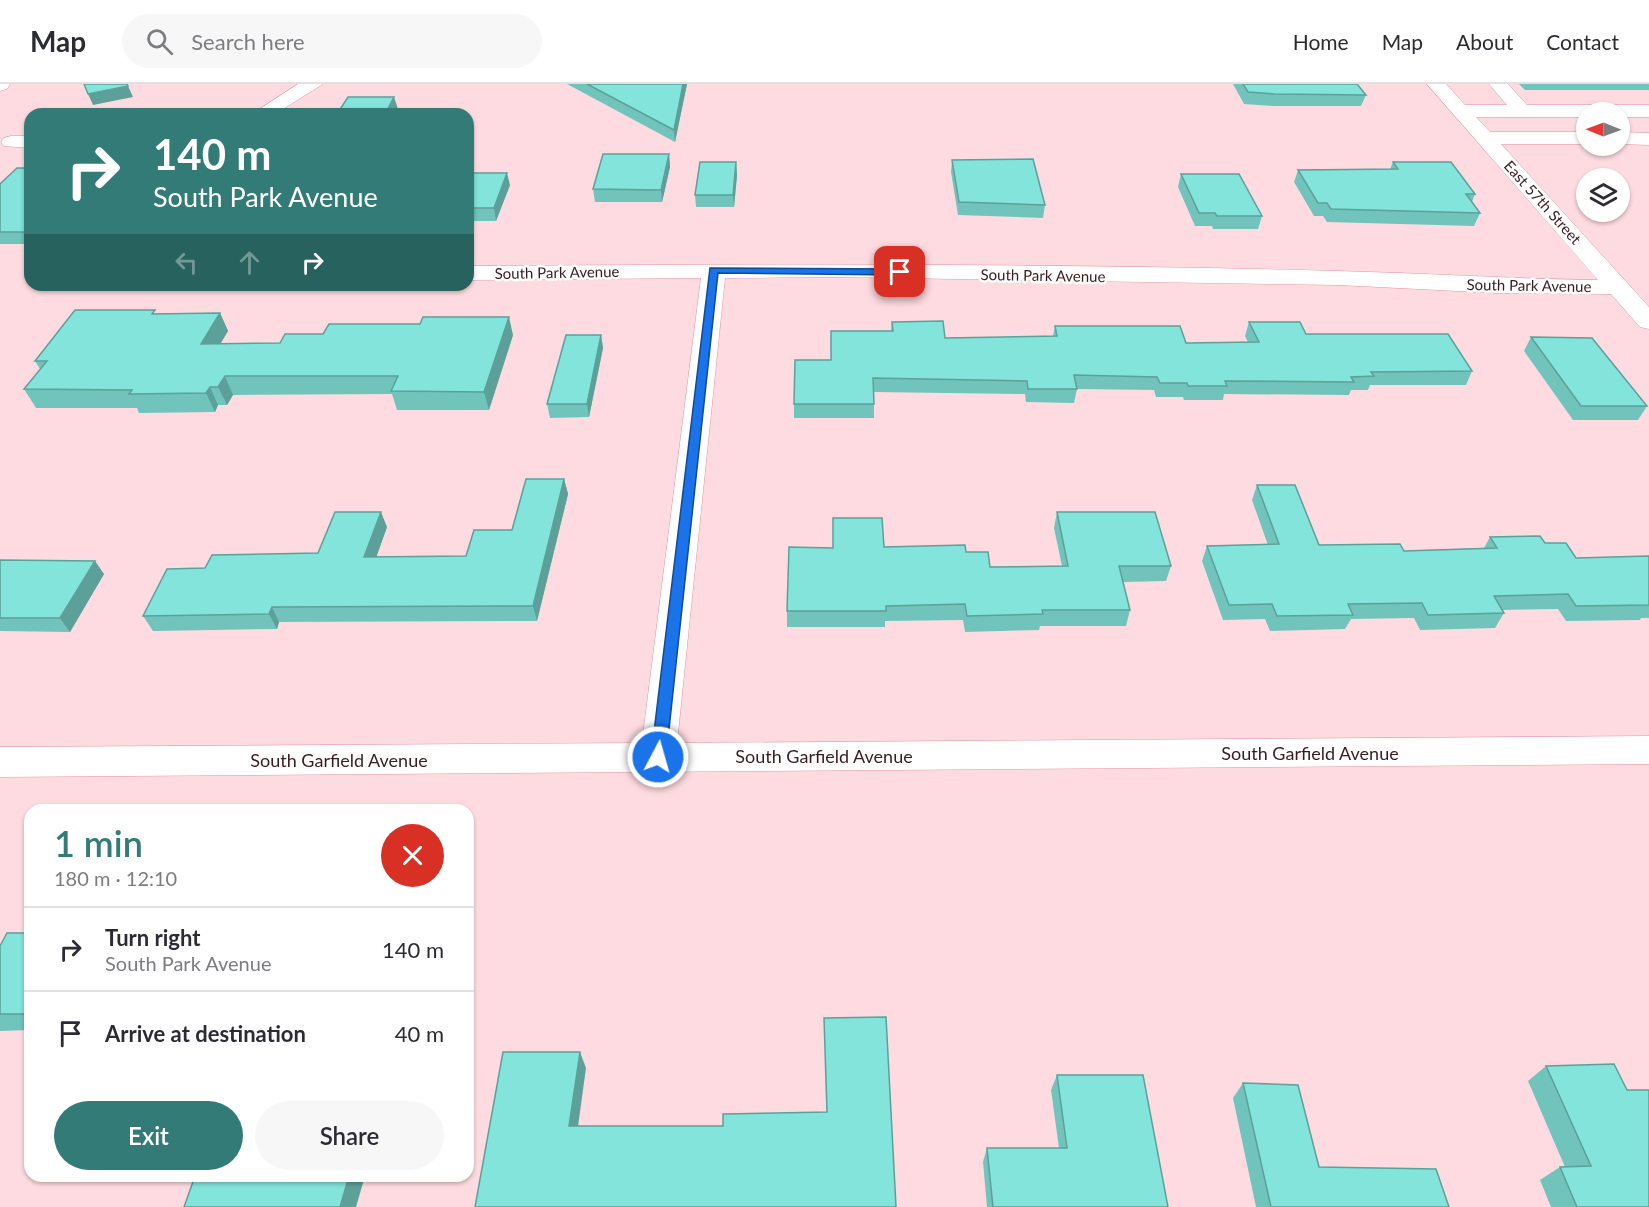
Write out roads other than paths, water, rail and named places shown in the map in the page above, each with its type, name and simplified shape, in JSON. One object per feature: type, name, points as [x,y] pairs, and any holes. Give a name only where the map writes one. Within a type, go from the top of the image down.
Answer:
[{"type":"street","points":[[271,108],[299,90],[314,84]]},
{"type":"street","name":"East 57th Street","points":[[1436,84],[1487,138],[1649,322]]},
{"type":"street","points":[[1498,84],[1522,111]]},
{"type":"street","points":[[1462,111],[1649,111]]},
{"type":"street","points":[[1487,138],[1576,138]]},
{"type":"street","points":[[1630,138],[1649,139]]},
{"type":"street","points":[[658,757],[714,270]]},
{"type":"street","name":"South Park Avenue","points":[[474,273],[714,270],[1339,278],[1497,286],[1618,287]]},
{"type":"street","name":"South Garfield Avenue","points":[[0,762],[1649,750]]}]
